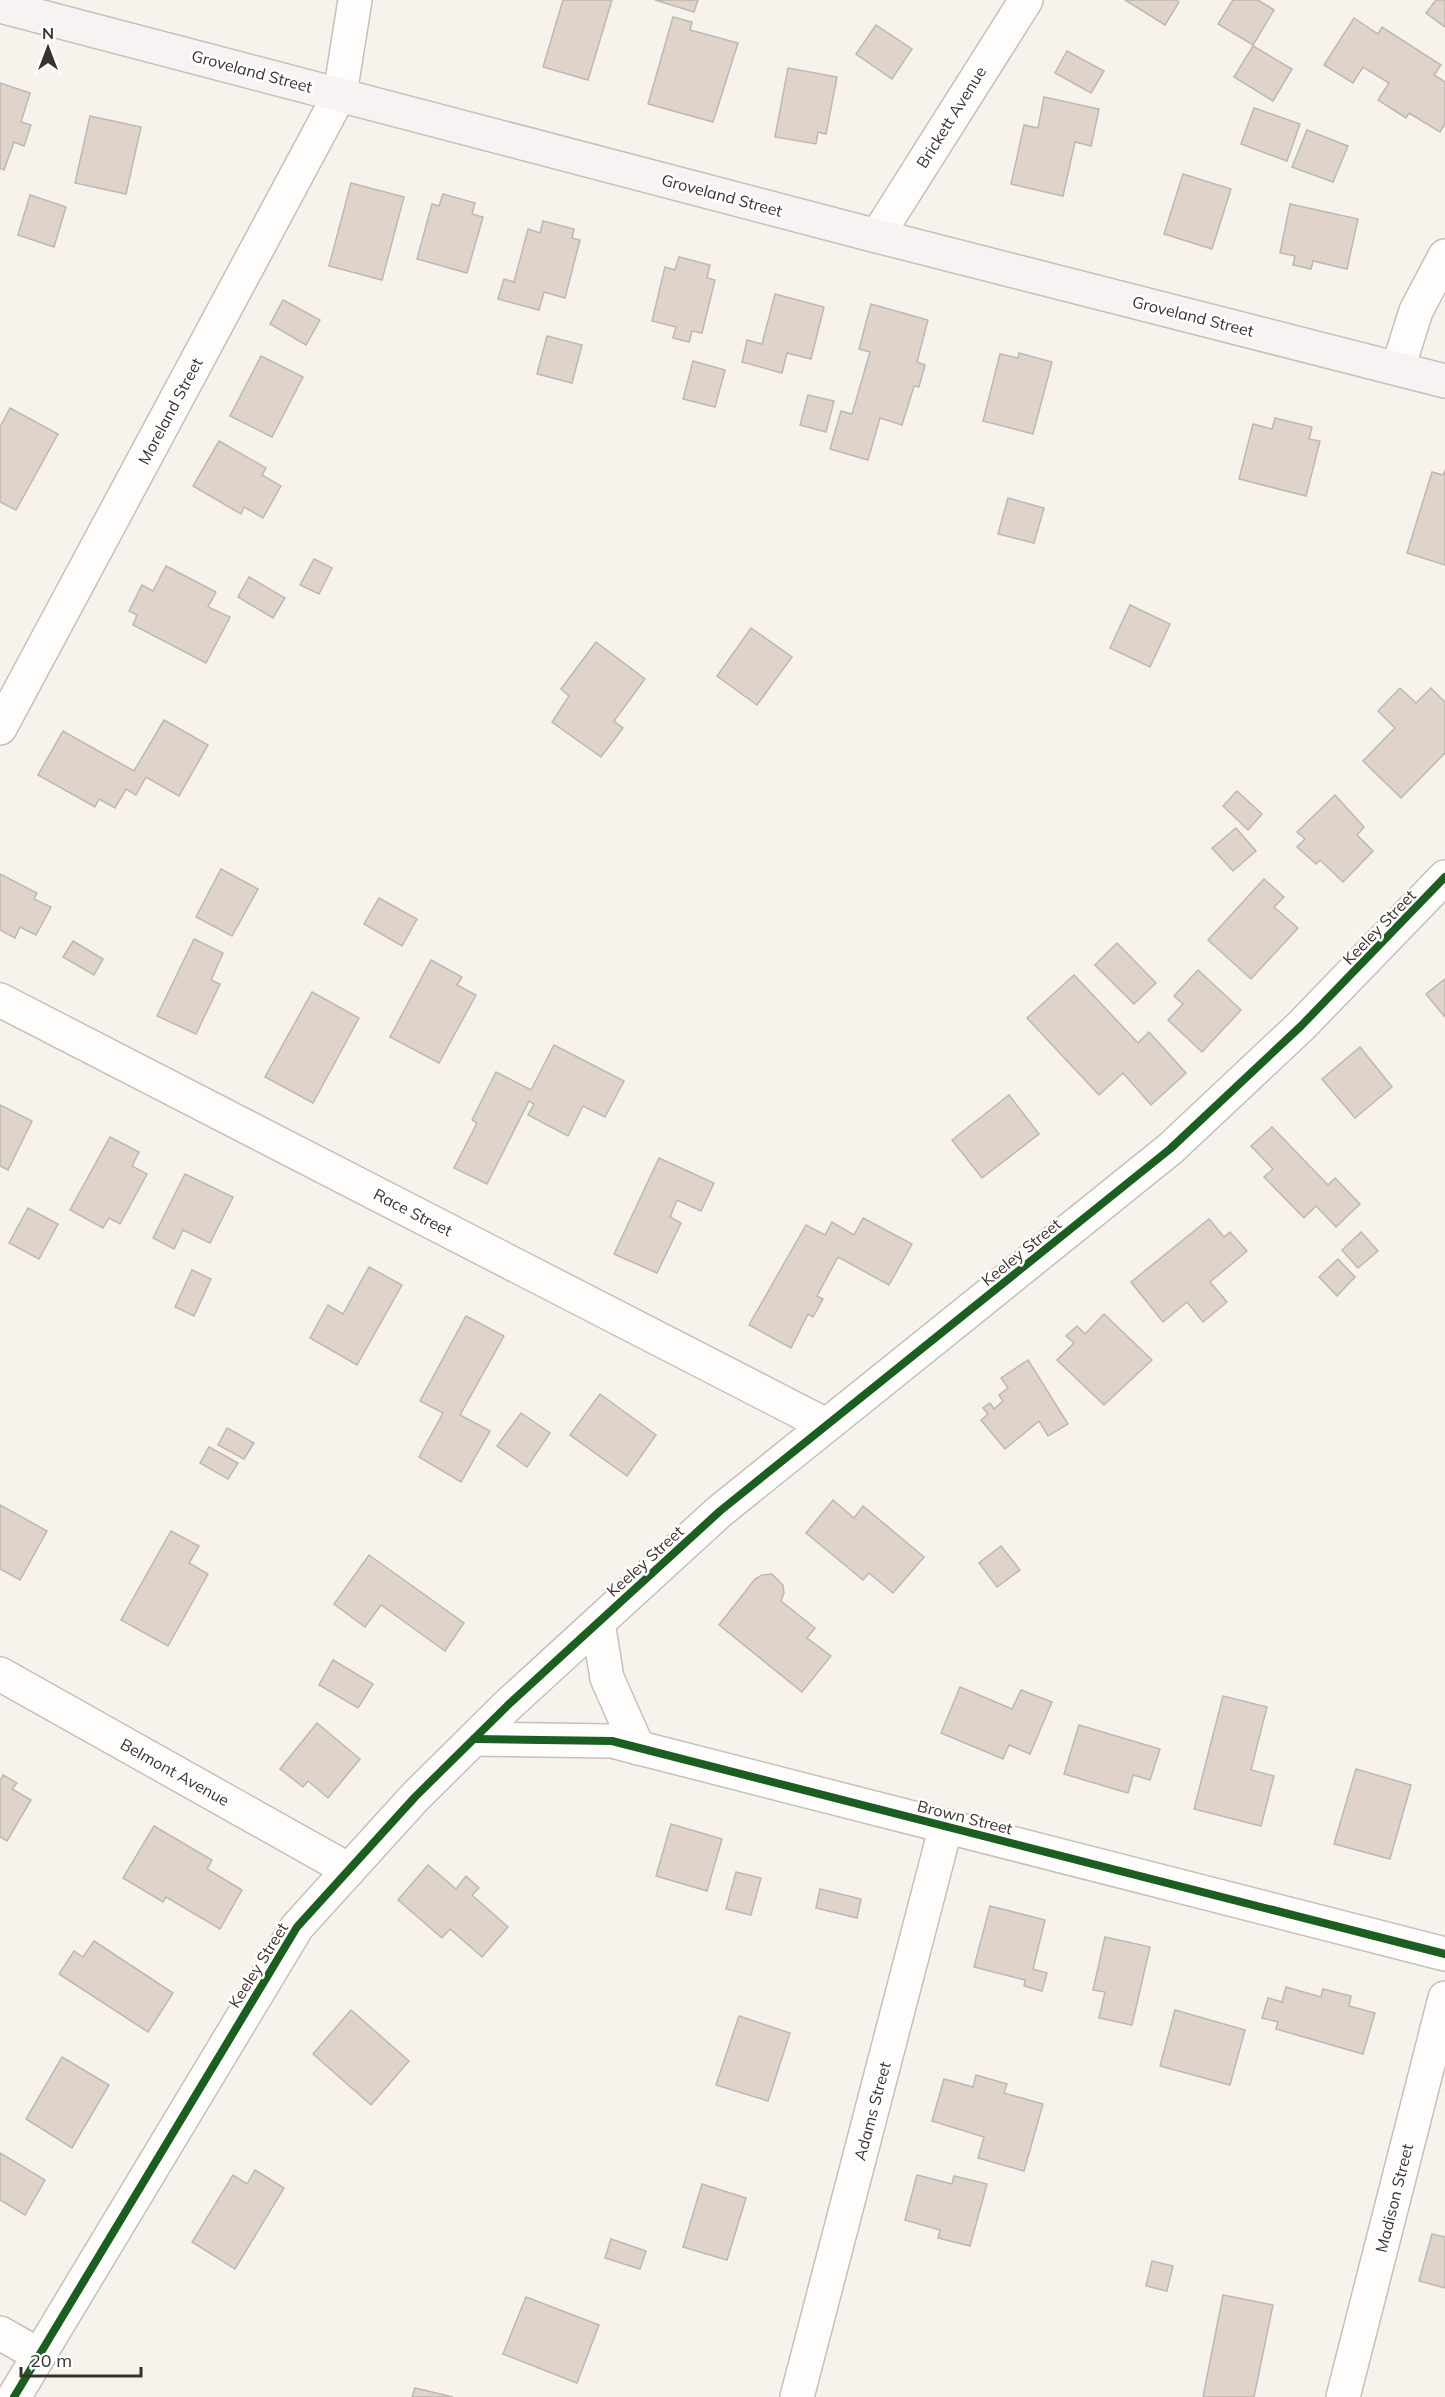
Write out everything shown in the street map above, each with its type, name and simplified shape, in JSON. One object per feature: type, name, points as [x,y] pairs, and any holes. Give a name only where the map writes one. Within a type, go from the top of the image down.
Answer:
[{"type":"main road","name":"Groveland Street","points":[[0,6],[877,236],[1445,381]]},
{"type":"street","name":"Moreland Street","points":[[0,728],[340,94],[355,0]]},
{"type":"street","name":"Brickett Avenue","points":[[877,236],[1026,0]]},
{"type":"street","points":[[1398,368],[1416,311],[1445,256]]},
{"type":"street","name":"Keeley Street","points":[[14,2397],[297,1927],[415,1797],[474,1739],[720,1511],[1170,1149],[1301,1026],[1445,877]]},
{"type":"street","name":"Race Street","points":[[0,1000],[826,1425]]},
{"type":"street","points":[[598,1623],[607,1678],[639,1748]]},
{"type":"street","name":"Belmont Avenue","points":[[0,1674],[349,1870]]},
{"type":"street","name":"Brown Street","points":[[474,1739],[612,1741],[1445,1954]]},
{"type":"street","name":"Adams Street","points":[[797,2397],[946,1826]]},
{"type":"street","name":"Madison Street","points":[[1343,2397],[1445,1998]]},
{"type":"street","points":[[0,2333],[39,2355]]},
{"type":"building","points":[[563,0],[612,0],[588,80],[543,67]]},
{"type":"building","points":[[655,0],[698,0],[694,12]]},
{"type":"building","points":[[1125,0],[1176,0],[1179,2],[1165,25]]},
{"type":"building","points":[[1233,0],[1258,0],[1274,10],[1253,45],[1218,24]]},
{"type":"building","points":[[1436,0],[1445,0],[1445,27],[1426,13]]},
{"type":"building","points":[[673,17],[692,22],[690,30],[738,43],[713,122],[648,104]]},
{"type":"building","points":[[1354,18],[1378,34],[1382,27],[1441,65],[1434,75],[1445,82],[1445,124],[1440,132],[1409,113],[1406,118],[1378,100],[1389,83],[1363,67],[1353,83],[1324,65]]},
{"type":"building","points":[[876,25],[912,49],[892,79],[856,54]]},
{"type":"building","points":[[1253,46],[1292,69],[1273,101],[1234,77]]},
{"type":"building","points":[[1067,51],[1104,71],[1091,93],[1055,73]]},
{"type":"building","points":[[788,68],[837,77],[826,134],[818,132],[816,144],[775,137]]},
{"type":"building","points":[[0,83],[30,93],[21,122],[31,125],[24,146],[14,142],[4,170],[0,168]]},
{"type":"building","points":[[1044,97],[1099,109],[1091,146],[1075,142],[1063,196],[1011,184],[1024,125],[1038,128]]},
{"type":"building","points":[[1254,108],[1300,124],[1287,161],[1241,144]]},
{"type":"building","points":[[90,116],[141,127],[126,194],[75,183]]},
{"type":"building","points":[[1307,130],[1348,146],[1333,182],[1292,167]]},
{"type":"building","points":[[1183,174],[1231,189],[1212,249],[1164,234]]},
{"type":"building","points":[[351,183],[404,197],[382,280],[329,266]]},
{"type":"building","points":[[443,194],[475,203],[472,214],[483,217],[467,273],[417,259],[432,204],[439,206]]},
{"type":"building","points":[[30,195],[66,207],[54,247],[18,235]]},
{"type":"building","points":[[1290,204],[1358,219],[1347,269],[1313,261],[1311,269],[1293,265],[1295,256],[1280,253]]},
{"type":"building","points":[[543,221],[574,229],[572,238],[580,240],[565,298],[544,292],[539,310],[498,299],[504,279],[514,282],[528,229],[540,233]]},
{"type":"building","points":[[679,257],[710,265],[707,278],[715,280],[702,333],[692,331],[689,342],[673,338],[676,327],[652,321],[665,267],[675,270]]},
{"type":"building","points":[[775,294],[824,307],[811,359],[787,353],[782,373],[742,362],[747,340],[762,344]]},
{"type":"building","points":[[283,300],[320,320],[306,345],[270,324]]},
{"type":"building","points":[[871,304],[928,320],[917,362],[925,365],[919,387],[914,386],[902,425],[880,418],[868,460],[830,449],[841,411],[852,414],[870,352],[859,349]]},
{"type":"building","points":[[547,336],[582,345],[572,383],[537,374]]},
{"type":"building","points":[[1019,353],[1052,362],[1033,434],[983,421],[1000,354],[1018,358]]},
{"type":"building","points":[[261,356],[303,377],[272,437],[230,416]]},
{"type":"building","points":[[693,361],[725,370],[715,407],[683,399]]},
{"type":"building","points":[[808,395],[834,401],[826,432],[800,425]]},
{"type":"building","points":[[10,408],[58,434],[16,510],[0,502],[0,427]]},
{"type":"building","points":[[1275,418],[1312,427],[1309,439],[1320,441],[1306,496],[1239,479],[1253,424],[1272,429]]},
{"type":"building","points":[[219,441],[266,468],[262,475],[281,486],[263,518],[244,507],[241,514],[193,486]]},
{"type":"building","points":[[1445,470],[1445,565],[1407,553],[1432,472],[1443,475]]},
{"type":"building","points":[[1008,498],[1044,508],[1034,543],[998,534]]},
{"type":"building","points":[[314,559],[332,568],[319,594],[300,585]]},
{"type":"building","points":[[166,566],[216,592],[208,607],[230,617],[206,663],[133,625],[137,615],[129,611],[142,585],[153,591]]},
{"type":"building","points":[[249,577],[285,598],[273,618],[238,597]]},
{"type":"building","points":[[1130,605],[1170,624],[1150,667],[1110,648]]},
{"type":"building","points":[[751,628],[792,657],[757,705],[717,676]]},
{"type":"building","points":[[596,642],[645,679],[614,721],[623,728],[601,757],[552,722],[569,696],[561,689]]},
{"type":"building","points":[[1400,688],[1416,703],[1431,688],[1445,702],[1445,753],[1401,798],[1363,761],[1395,728],[1378,711]]},
{"type":"building","points":[[164,720],[208,745],[179,796],[146,777],[136,795],[126,789],[115,808],[99,799],[95,807],[38,775],[63,731],[134,771]]},
{"type":"building","points":[[1237,791],[1262,814],[1248,830],[1223,806]]},
{"type":"building","points":[[1335,795],[1364,827],[1357,835],[1373,851],[1343,882],[1320,860],[1316,864],[1297,847],[1305,839],[1297,832]]},
{"type":"building","points":[[1236,828],[1256,851],[1233,871],[1212,848]]},
{"type":"building","points":[[221,869],[258,889],[232,936],[196,917]]},
{"type":"building","points":[[0,874],[37,893],[34,899],[51,907],[36,935],[20,927],[15,938],[0,930]]},
{"type":"building","points":[[1264,879],[1284,897],[1274,907],[1298,928],[1251,979],[1208,940]]},
{"type":"building","points":[[379,898],[417,919],[402,946],[364,924]]},
{"type":"building","points":[[194,939],[223,953],[211,980],[220,984],[196,1034],[157,1016]]},
{"type":"building","points":[[73,941],[103,959],[94,975],[63,957]]},
{"type":"building","points":[[1117,943],[1156,983],[1134,1004],[1095,965]]},
{"type":"building","points":[[431,960],[462,977],[457,985],[476,995],[439,1063],[390,1037]]},
{"type":"building","points":[[1198,970],[1241,1010],[1202,1052],[1168,1020],[1183,1004],[1174,996]]},
{"type":"building","points":[[1074,975],[1138,1043],[1149,1032],[1186,1073],[1151,1105],[1123,1073],[1099,1095],[1027,1018]]},
{"type":"building","points":[[1445,979],[1445,1017],[1426,994]]},
{"type":"building","points":[[312,992],[359,1018],[313,1103],[265,1077]]},
{"type":"building","points":[[554,1045],[624,1081],[605,1117],[583,1106],[568,1136],[528,1115],[534,1104],[529,1101],[487,1184],[454,1168],[477,1123],[472,1120],[496,1072],[531,1090]]},
{"type":"building","points":[[1360,1047],[1392,1087],[1355,1118],[1322,1079]]},
{"type":"building","points":[[1009,1095],[1039,1134],[982,1178],[952,1140]]},
{"type":"building","points":[[0,1105],[32,1121],[8,1170],[0,1166]]},
{"type":"building","points":[[1272,1127],[1328,1185],[1335,1178],[1360,1204],[1336,1227],[1316,1206],[1304,1218],[1264,1177],[1273,1169],[1251,1146]]},
{"type":"building","points":[[110,1137],[139,1152],[132,1166],[147,1174],[120,1224],[109,1218],[103,1228],[70,1210]]},
{"type":"building","points":[[659,1158],[714,1183],[701,1211],[677,1200],[670,1217],[681,1223],[657,1273],[614,1254]]},
{"type":"building","points":[[185,1174],[233,1197],[210,1243],[183,1230],[174,1249],[153,1238]]},
{"type":"building","points":[[28,1208],[58,1224],[39,1259],[9,1243]]},
{"type":"building","points":[[863,1218],[912,1244],[889,1285],[838,1257],[817,1296],[823,1299],[813,1317],[808,1314],[791,1348],[749,1325],[806,1225],[825,1235],[832,1222],[854,1235]]},
{"type":"building","points":[[1209,1219],[1224,1237],[1230,1232],[1247,1251],[1210,1282],[1227,1302],[1203,1322],[1187,1302],[1163,1322],[1131,1282]]},
{"type":"building","points":[[1361,1232],[1378,1251],[1358,1268],[1342,1250]]},
{"type":"building","points":[[1338,1259],[1355,1277],[1337,1296],[1319,1277]]},
{"type":"building","points":[[369,1267],[402,1285],[357,1365],[310,1338],[328,1305],[343,1314]]},
{"type":"building","points":[[192,1270],[211,1279],[194,1316],[175,1307]]},
{"type":"building","points":[[1104,1314],[1152,1360],[1104,1405],[1057,1360],[1074,1343],[1066,1336],[1077,1326],[1085,1334]]},
{"type":"building","points":[[466,1316],[504,1336],[460,1415],[490,1431],[461,1482],[419,1457],[443,1413],[420,1401]]},
{"type":"building","points":[[1028,1360],[1068,1424],[1048,1436],[1039,1421],[1005,1449],[981,1420],[988,1414],[983,1408],[990,1403],[994,1409],[1003,1401],[999,1395],[1008,1388],[1001,1378]]},
{"type":"building","points":[[600,1394],[656,1435],[627,1476],[570,1435]]},
{"type":"building","points":[[521,1413],[550,1433],[527,1467],[497,1446]]},
{"type":"building","points":[[227,1428],[254,1443],[244,1459],[218,1445]]},
{"type":"building","points":[[209,1447],[238,1463],[228,1479],[200,1463]]},
{"type":"building","points":[[833,1500],[854,1518],[863,1506],[924,1557],[893,1593],[869,1573],[863,1580],[806,1533]]},
{"type":"building","points":[[0,1505],[47,1531],[20,1580],[0,1569]]},
{"type":"building","points":[[171,1531],[199,1546],[189,1563],[208,1574],[168,1646],[121,1620]]},
{"type":"building","points":[[1001,1546],[1020,1570],[997,1587],[979,1563]]},
{"type":"building","points":[[369,1555],[464,1623],[445,1651],[381,1605],[365,1627],[334,1604]]},
{"type":"building","points":[[772,1574],[783,1585],[784,1593],[781,1601],[815,1628],[807,1638],[831,1656],[802,1692],[719,1625],[755,1579],[762,1575]]},
{"type":"building","points":[[333,1660],[373,1684],[358,1708],[319,1685]]},
{"type":"building","points":[[960,1687],[1012,1709],[1021,1690],[1052,1702],[1030,1754],[1009,1745],[1003,1759],[941,1733]]},
{"type":"building","points":[[1223,1696],[1267,1707],[1251,1770],[1274,1776],[1261,1826],[1194,1809]]},
{"type":"building","points":[[317,1723],[360,1759],[328,1798],[308,1781],[303,1787],[280,1769]]},
{"type":"building","points":[[1079,1725],[1160,1749],[1150,1780],[1133,1775],[1128,1793],[1064,1774]]},
{"type":"building","points":[[1356,1769],[1411,1785],[1390,1859],[1334,1844]]},
{"type":"building","points":[[3,1775],[17,1783],[12,1789],[31,1800],[7,1841],[0,1837],[0,1781]]},
{"type":"building","points":[[671,1824],[722,1839],[707,1891],[656,1876]]},
{"type":"building","points":[[154,1826],[212,1860],[207,1869],[242,1890],[220,1929],[166,1897],[163,1902],[123,1878]]},
{"type":"building","points":[[428,1865],[456,1889],[466,1876],[479,1888],[472,1895],[508,1927],[482,1957],[450,1929],[442,1938],[398,1900]]},
{"type":"building","points":[[736,1872],[761,1878],[751,1915],[726,1909]]},
{"type":"building","points":[[820,1889],[861,1899],[857,1918],[816,1908]]},
{"type":"building","points":[[990,1906],[1045,1920],[1033,1969],[1047,1973],[1042,1991],[1024,1986],[1025,1980],[974,1967]]},
{"type":"building","points":[[1105,1937],[1150,1947],[1132,2025],[1099,2018],[1105,1992],[1093,1990]]},
{"type":"building","points":[[94,1941],[173,1993],[148,2032],[59,1974],[74,1951],[83,1957]]},
{"type":"building","points":[[1286,1987],[1321,1997],[1323,1989],[1351,1996],[1349,2006],[1375,2013],[1363,2054],[1276,2029],[1278,2022],[1262,2018],[1268,1998],[1282,2002]]},
{"type":"building","points":[[351,2010],[409,2061],[371,2105],[313,2054]]},
{"type":"building","points":[[1175,2010],[1245,2030],[1230,2085],[1160,2066]]},
{"type":"building","points":[[739,2016],[790,2033],[768,2101],[716,2085]]},
{"type":"building","points":[[62,2057],[109,2085],[72,2148],[26,2119]]},
{"type":"building","points":[[976,2075],[1007,2084],[1004,2093],[1043,2104],[1024,2171],[978,2158],[984,2137],[932,2121],[944,2079],[973,2087]]},
{"type":"building","points":[[0,2153],[45,2180],[25,2215],[0,2200]]},
{"type":"building","points":[[255,2170],[284,2188],[235,2269],[192,2242],[233,2175],[247,2184]]},
{"type":"building","points":[[917,2175],[952,2184],[954,2176],[987,2184],[970,2246],[938,2238],[940,2230],[905,2220]]},
{"type":"building","points":[[702,2184],[746,2198],[727,2260],[683,2247]]},
{"type":"building","points":[[1432,2234],[1445,2237],[1445,2288],[1419,2281]]},
{"type":"building","points":[[611,2239],[646,2251],[640,2269],[605,2258]]},
{"type":"building","points":[[1152,2261],[1173,2266],[1167,2291],[1146,2286]]},
{"type":"building","points":[[1223,2295],[1273,2305],[1254,2397],[1203,2397]]},
{"type":"building","points":[[526,2297],[599,2325],[577,2383],[503,2354]]},
{"type":"building","points":[[415,2388],[453,2397],[412,2397]]},
{"type":"cycle path","points":[[14,2397],[297,1927],[415,1797],[508,1705],[720,1511],[1170,1149],[1301,1026],[1445,877]]},
{"type":"cycle path","points":[[474,1739],[612,1741],[1445,1954]]}]
